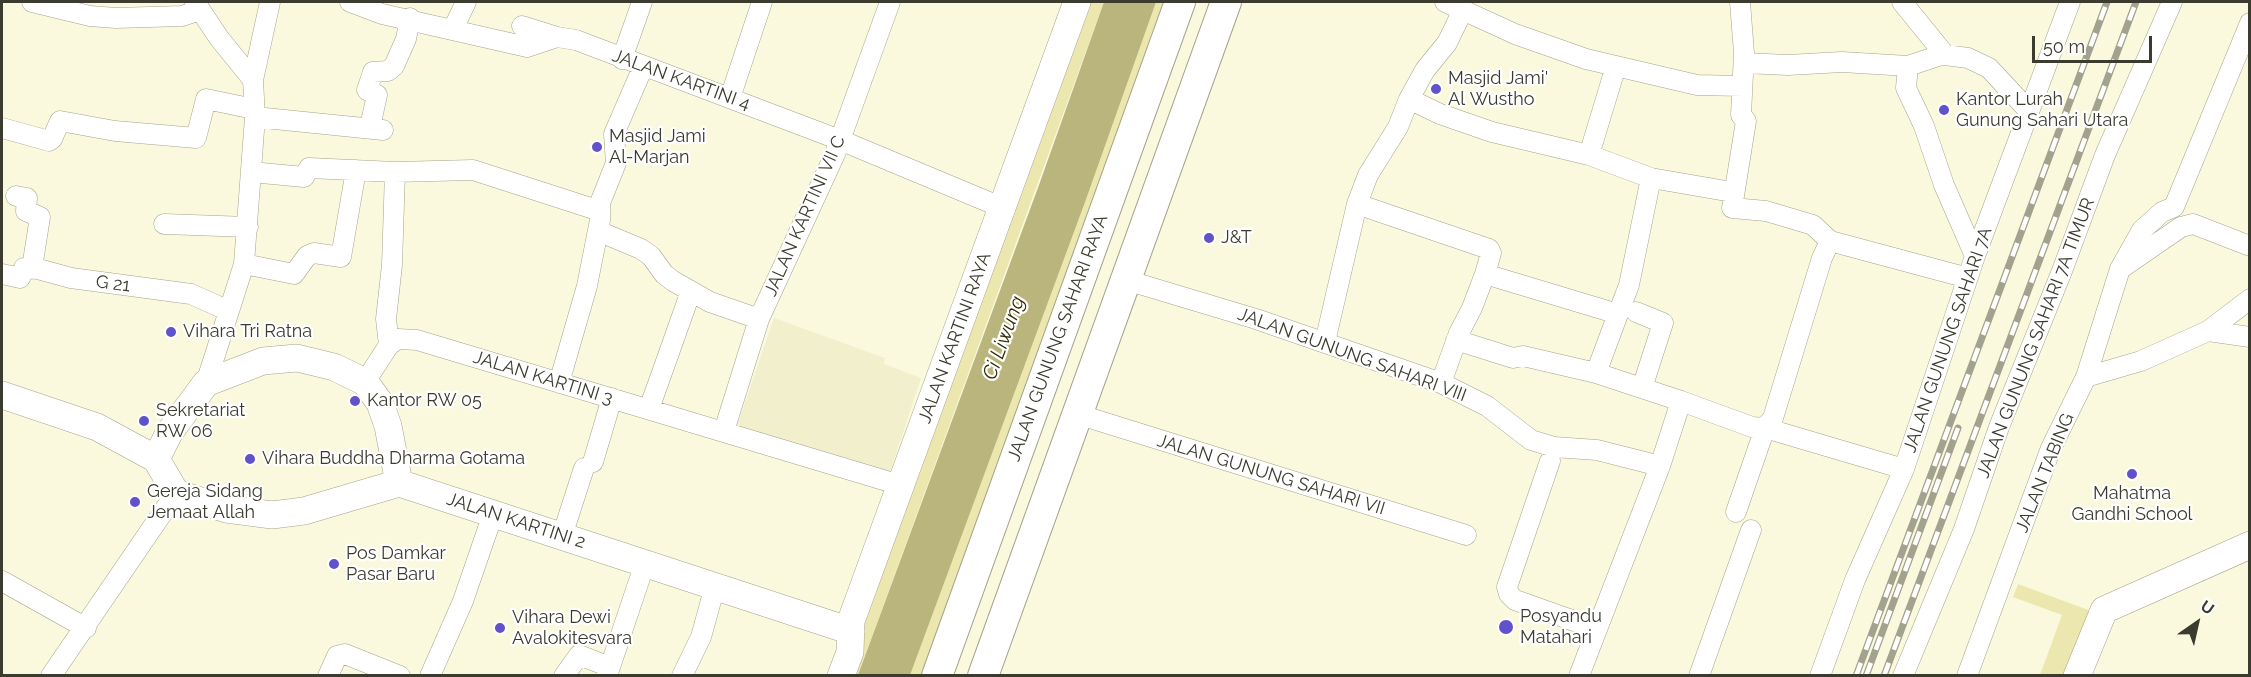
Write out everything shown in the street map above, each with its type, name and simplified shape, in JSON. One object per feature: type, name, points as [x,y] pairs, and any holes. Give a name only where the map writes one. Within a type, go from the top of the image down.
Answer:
[{"type":"main road","name":"JALAN GUNUNG SAHARI RAYA","points":[[937,675],[1180,2]]},
{"type":"main road","points":[[983,675],[1226,2]]},
{"type":"street","points":[[32,2],[90,16],[118,10],[182,16],[198,6],[253,80]]},
{"type":"street","points":[[156,459],[169,433],[206,383],[244,264],[254,113],[253,80],[270,2]]},
{"type":"street","points":[[351,2],[386,8],[410,18],[527,47],[557,37]]},
{"type":"street","points":[[453,29],[466,2]]},
{"type":"street","points":[[622,59],[642,2]]},
{"type":"street","points":[[730,98],[762,2]]},
{"type":"street","name":"JALAN KARTINI VII C","points":[[724,431],[759,319],[840,140],[890,2]]},
{"type":"street","name":"JALAN KARTINI RAYA","points":[[841,675],[849,652],[851,621],[1077,2]]},
{"type":"street","points":[[1740,2],[1744,63],[1741,115],[1746,121],[1732,192],[1732,208],[1766,212],[1813,225],[1830,241],[1968,278]]},
{"type":"street","points":[[1902,2],[1907,12],[1928,32],[1944,54]]},
{"type":"street","name":"JALAN GUNUNG SAHARI 7A","points":[[1820,675],[1855,580],[1904,469],[1975,256],[2070,2]]},
{"type":"street","name":"JALAN GUNUNG SAHARI 7A TIMUR","points":[[1903,675],[1964,529],[1999,427],[2062,271],[2105,156],[2172,2]]},
{"type":"street","points":[[1325,342],[1357,204],[1368,175],[1398,127],[1409,99],[1425,70],[1446,43],[1467,7],[1515,34],[1616,66],[1697,85],[1742,86]]},
{"type":"street","points":[[2,128],[49,141],[60,121],[115,131],[196,138],[206,99],[254,113],[376,129],[377,95],[367,90],[373,72],[388,71],[394,66],[406,39],[410,18]]},
{"type":"street","points":[[2181,227],[2174,207],[2250,23]]},
{"type":"street","name":"JALAN KARTINI 4","points":[[522,26],[557,37],[576,40],[730,98],[840,140],[1003,208]]},
{"type":"street","points":[[1744,63],[1788,65],[1842,62],[1908,66],[1944,54],[1968,58],[1989,68],[2028,110]]},
{"type":"street","points":[[1589,155],[1616,66]]},
{"type":"street","points":[[1908,66],[1906,88],[1924,126],[1944,185],[1975,256]]},
{"type":"street","points":[[558,383],[587,286],[600,203],[616,163],[614,134],[643,67]]},
{"type":"street","points":[[1409,99],[1440,114],[1492,132],[1589,155],[1651,178],[1732,192]]},
{"type":"street","points":[[251,172],[304,177],[309,168],[395,172],[473,170],[600,211]]},
{"type":"street","points":[[244,264],[294,274],[310,254],[341,258],[356,170]]},
{"type":"street","points":[[365,382],[389,345],[386,319],[392,265],[395,172]]},
{"type":"street","points":[[1596,373],[1627,313],[1629,285],[1651,178]]},
{"type":"street","points":[[2,274],[20,278],[24,268],[32,268],[40,217],[26,211],[27,198],[16,196]]},
{"type":"street","points":[[1357,204],[1489,249],[1491,253],[1485,274],[1456,340],[1441,383]]},
{"type":"street","name":"JALAN TABING","points":[[1967,675],[2051,448],[2086,377],[2120,269],[2142,230],[2162,212],[2174,207]]},
{"type":"street","points":[[164,224],[248,227]]},
{"type":"street","points":[[2120,269],[2181,227],[2193,224],[2250,246]]},
{"type":"street","points":[[597,231],[641,249],[651,256],[664,274],[691,291],[717,305],[759,319]]},
{"type":"street","points":[[1736,512],[1765,428],[1773,418],[1822,258],[1830,241]]},
{"type":"street","name":"G 21","points":[[32,268],[71,278],[191,294],[229,311]]},
{"type":"street","points":[[1485,274],[1663,323],[1642,388]]},
{"type":"street","name":"JALAN GUNUNG SAHARI VIII","points":[[1126,280],[1325,342],[1441,383],[1487,406],[1531,440],[1562,449],[1597,450],[1660,466]]},
{"type":"street","points":[[649,409],[691,291]]},
{"type":"street","points":[[2086,377],[2141,361],[2208,331],[2250,299]]},
{"type":"street","points":[[2208,331],[2250,337]]},
{"type":"street","name":"JALAN KARTINI 3","points":[[389,345],[398,339],[417,340],[900,485]]},
{"type":"street","points":[[1456,340],[1513,358],[1523,356],[1596,373],[1681,401],[1752,428],[1765,428],[1904,469]]},
{"type":"street","points":[[2,395],[87,423],[156,459],[176,493],[226,509],[272,515],[304,511],[399,483],[388,426],[380,403],[365,382],[334,367],[297,358],[263,361],[206,383]]},
{"type":"street","points":[[562,536],[612,398]]},
{"type":"street","points":[[1579,675],[1660,466],[1681,401]]},
{"type":"street","name":"JALAN GUNUNG SAHARI VII","points":[[1077,414],[1466,535]]},
{"type":"street","points":[[1550,461],[1507,587],[1515,600],[1597,629]]},
{"type":"street","name":"JALAN KARTINI 2","points":[[399,483],[851,631]]},
{"type":"street","points":[[51,675],[86,628],[176,493]]},
{"type":"street","points":[[430,675],[463,601],[493,514]]},
{"type":"street","points":[[1699,675],[1751,530]]},
{"type":"street","points":[[2077,675],[2104,610],[2250,545]]},
{"type":"street","points":[[564,675],[579,655],[608,671],[645,563]]},
{"type":"street","points":[[2,581],[86,628]]},
{"type":"street","points":[[682,675],[701,637],[716,586]]},
{"type":"street","points":[[328,675],[334,659],[341,654],[400,675]]},
{"type":"shaded area","points":[[1077,2],[1104,2],[858,675],[841,676]]},
{"type":"shaded area","points":[[1156,2],[1180,2],[937,675],[909,676]]},
{"type":"shaded area","points":[[774,318],[885,358],[884,364],[921,378],[889,475],[737,426]]},
{"type":"shaded area","points":[[2018,584],[2091,611],[2067,675],[2040,675],[2062,615],[2013,597]]},
{"type":"water","name":"Ci Liwung","points":[[1104,2],[1156,2],[1085,202],[910,675],[858,675],[1039,185]]},
{"type":"railway","points":[[1856,676],[2107,2]]},
{"type":"railway","points":[[1884,676],[2136,2]]},
{"type":"railway","points":[[1866,676],[1958,428]]},
{"type":"place","name":"Masjid Jami' Al Wustho","points":[[1436,89]]},
{"type":"place","name":"Kantor Lurah Gunung Sahari Utara","points":[[1944,110]]},
{"type":"place","name":"Masjid Jami Al-Marjan","points":[[597,147]]},
{"type":"place","name":"J&T","points":[[1209,238]]},
{"type":"place","name":"Vihara Tri Ratna","points":[[171,332]]},
{"type":"place","name":"Kantor RW 05","points":[[355,401]]},
{"type":"place","name":"Sekretariat RW 06","points":[[144,421]]},
{"type":"place","name":"Vihara Buddha Dharma Gotama","points":[[250,459]]},
{"type":"place","name":"Mahatma Gandhi School","points":[[2132,474]]},
{"type":"place","name":"Gereja Sidang Jemaat Allah","points":[[135,502]]},
{"type":"place","name":"Pos Damkar Pasar Baru","points":[[334,564]]},
{"type":"place","name":"Posyandu Matahari","points":[[1506,627]]},
{"type":"place","name":"Vihara Dewi Avalokitesvara","points":[[500,628]]}]
